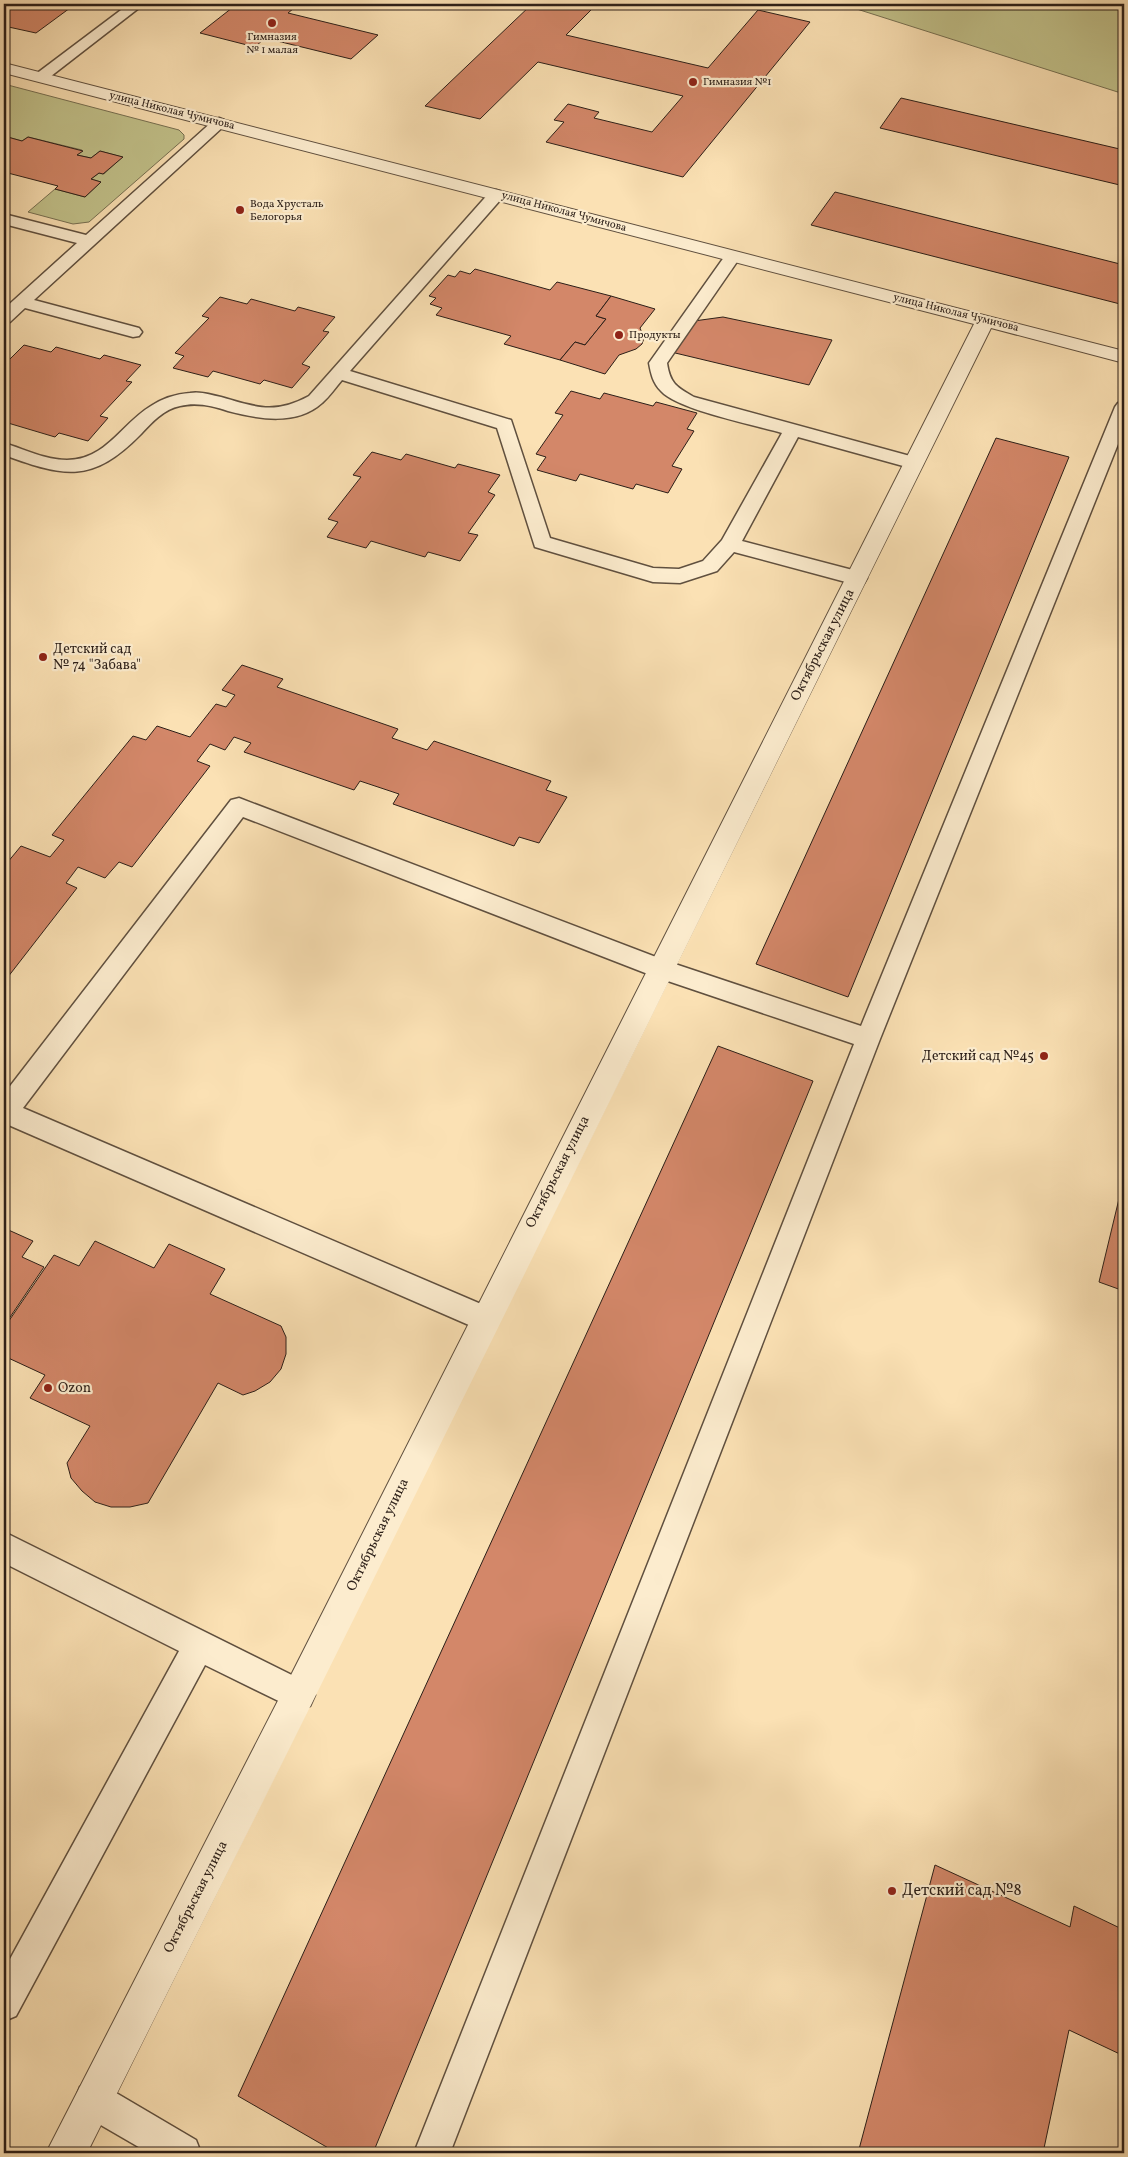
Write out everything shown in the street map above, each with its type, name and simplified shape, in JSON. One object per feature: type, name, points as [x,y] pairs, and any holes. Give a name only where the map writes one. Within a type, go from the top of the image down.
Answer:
[{"type":"street","name":"улица Николая Чумичова","points":[[4,68],[1124,357]]},
{"type":"street","name":"Октябрьская улица","points":[[66,2153],[299,1695],[985,321]]},
{"type":"lane","points":[[41,77],[137,4]]},
{"type":"lane","points":[[4,318],[219,123]]},
{"type":"lane","points":[[4,449],[67,466],[96,462],[116,450],[152,411],[170,402],[191,398],[212,400],[257,413],[280,414],[299,410],[315,400],[496,195]]},
{"type":"lane","points":[[4,219],[88,241]]},
{"type":"lane","points":[[733,256],[658,363],[660,379],[669,391],[688,401],[914,463]]},
{"type":"lane","points":[[22,302],[133,332]]},
{"type":"lane","points":[[338,373],[506,424],[542,542],[653,575],[680,576],[710,566],[730,544],[794,430]]},
{"type":"lane","points":[[432,2153],[868,1040],[1124,406]]},
{"type":"lane","points":[[730,544],[857,578]]},
{"type":"lane","points":[[485,1320],[5,1112],[239,806],[661,969],[868,1040]]},
{"type":"lane","points":[[4,1548],[299,1695]]},
{"type":"lane","points":[[4,2004],[199,1645]]},
{"type":"lane","points":[[93,2100],[183,2153]]},
{"type":"green space","points":[[841,4],[1124,4],[1124,94]]},
{"type":"green space","points":[[4,84],[179,130],[184,135],[184,139],[89,222],[73,224],[28,212],[55,189],[85,197],[101,182],[91,179],[99,173],[104,174],[122,157],[100,151],[91,158],[77,155],[82,150],[28,137],[22,141],[4,136]]},
{"type":"building","points":[[4,4],[69,4],[65,7],[70,8],[36,33],[4,26]]},
{"type":"building","name":"Гимназия № 1 малая","points":[[237,4],[299,4],[288,13],[378,35],[351,59],[265,38],[255,47],[200,33]]},
{"type":"building","name":"Гимназия №1","points":[[532,4],[597,4],[566,35],[708,68],[758,10],[810,22],[683,177],[546,142],[564,122],[554,120],[568,104],[599,112],[594,118],[652,132],[683,96],[538,62],[480,119],[425,106]]},
{"type":"building","points":[[901,98],[1124,150],[1124,186],[880,128]]},
{"type":"building","points":[[4,136],[22,141],[28,137],[83,151],[77,155],[91,158],[100,151],[123,157],[103,174],[99,173],[91,179],[101,182],[85,197],[55,189],[58,186],[4,172]]},
{"type":"building","points":[[835,192],[1124,265],[1124,305],[811,225]]},
{"type":"building","points":[[475,269],[550,290],[557,282],[611,296],[596,316],[606,319],[585,345],[575,342],[560,360],[504,344],[511,336],[436,315],[442,308],[430,304],[436,298],[429,296],[448,275],[455,277],[460,271],[470,274]]},
{"type":"building","name":"Продукты","points":[[611,296],[655,309],[640,328],[644,338],[642,344],[636,349],[619,355],[605,374],[560,360],[575,342],[585,345],[606,319],[596,316]]},
{"type":"building","points":[[220,297],[247,304],[251,299],[295,311],[298,307],[335,317],[323,331],[329,332],[302,364],[310,367],[292,388],[264,380],[260,384],[213,371],[208,377],[173,368],[184,356],[175,353],[209,318],[202,316]]},
{"type":"building","points":[[723,317],[832,340],[809,385],[671,352],[694,321]]},
{"type":"building","points":[[24,345],[51,352],[56,347],[100,359],[104,355],[141,365],[126,381],[132,382],[100,416],[108,418],[88,441],[59,433],[55,437],[8,423],[4,428],[4,373],[10,367],[4,365]]},
{"type":"building","points":[[571,391],[600,399],[604,393],[653,406],[656,402],[697,413],[687,429],[694,431],[672,466],[682,469],[668,493],[636,484],[633,489],[580,474],[576,481],[537,470],[546,457],[536,454],[563,415],[555,413]]},
{"type":"building","points":[[996,438],[1069,457],[848,997],[756,964]]},
{"type":"building","points":[[372,452],[401,460],[406,454],[455,468],[458,464],[500,475],[488,492],[495,495],[468,533],[478,535],[460,561],[428,552],[425,557],[371,541],[366,548],[327,537],[338,522],[328,519],[361,477],[353,475]]},
{"type":"building","points":[[242,665],[283,679],[277,687],[398,729],[392,738],[427,750],[434,741],[551,781],[546,790],[567,797],[539,843],[519,837],[514,846],[393,804],[399,794],[360,781],[354,790],[244,752],[251,743],[234,737],[225,750],[210,744],[197,761],[210,766],[132,867],[119,862],[105,878],[78,867],[66,883],[77,888],[4,982],[4,862],[7,863],[21,846],[50,857],[64,840],[52,835],[133,736],[146,740],[157,726],[190,737],[216,704],[226,707],[235,695],[222,690]]},
{"type":"building","points":[[718,1046],[813,1081],[373,2153],[337,2153],[238,2096]]},
{"type":"building","points":[[1124,1178],[1124,1291],[1099,1282]]},
{"type":"building","points":[[4,1228],[33,1241],[22,1257],[44,1267],[4,1326]]},
{"type":"building","points":[[95,1241],[154,1268],[169,1244],[225,1269],[210,1294],[281,1326],[286,1337],[286,1354],[281,1369],[270,1382],[255,1391],[243,1395],[218,1383],[148,1503],[130,1507],[111,1507],[95,1502],[71,1478],[67,1463],[90,1426],[30,1398],[45,1375],[4,1356],[4,1328],[54,1255],[79,1266]]},
{"type":"building","points":[[935,1865],[1070,1927],[1074,1906],[1124,1930],[1124,2056],[1069,2030],[1043,2153],[858,2153]]},
{"type":"place","name":"Гимназия № 1 малая","points":[[272,23]]},
{"type":"place","name":"Гимназия №1","points":[[693,82]]},
{"type":"place","name":"Вода Хрусталь Белогорья","points":[[240,210]]},
{"type":"place","name":"Продукты","points":[[619,335]]},
{"type":"place","name":"Детский сад № 74 \"Забава\"","points":[[43,657]]},
{"type":"place","name":"Детский сад №45","points":[[1044,1056]]},
{"type":"place","name":"Ozon","points":[[48,1388]]},
{"type":"place","name":"Детский сад №8","points":[[892,1891]]}]
